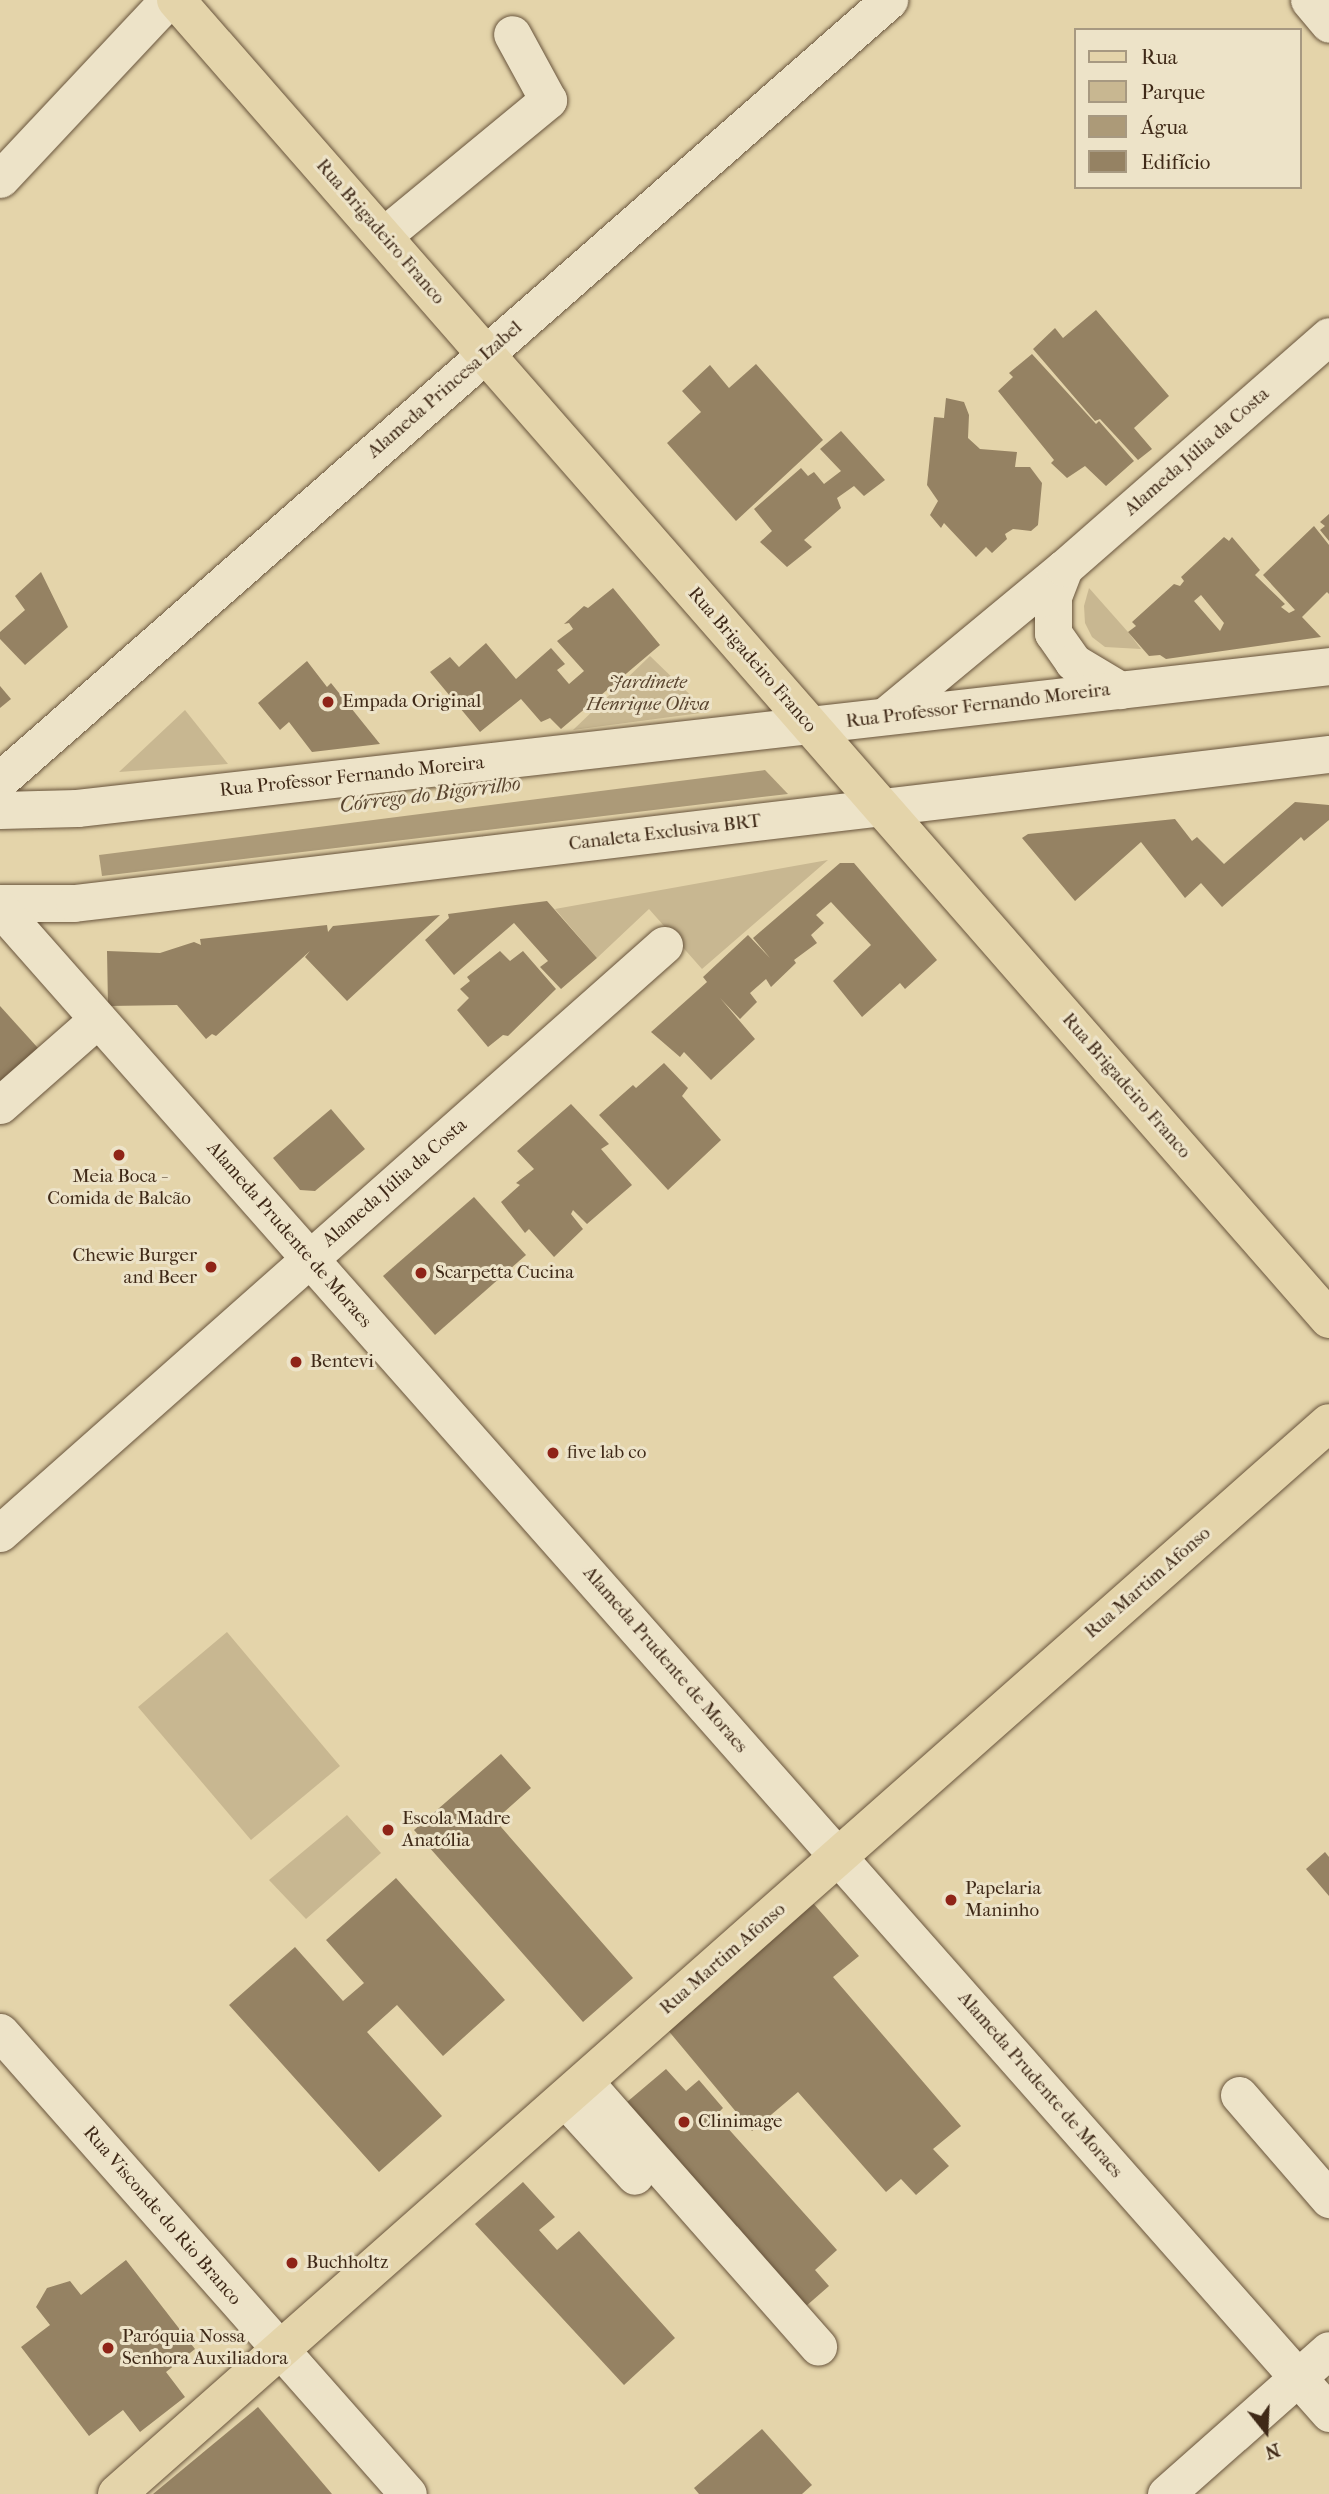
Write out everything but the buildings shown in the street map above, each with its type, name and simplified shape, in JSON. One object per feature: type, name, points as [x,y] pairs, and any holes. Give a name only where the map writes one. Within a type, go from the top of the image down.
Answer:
[{"type":"main road","name":"Rua Brigadeiro Franco","points":[[176,0],[1329,1319]]},
{"type":"main road","name":"Rua Martim Afonso","points":[[117,2494],[1329,1423]]},
{"type":"street","points":[[0,178],[168,0]]},
{"type":"street","name":"Alameda Princesa Izabel","points":[[0,780],[889,0]]},
{"type":"street","points":[[1308,0],[1329,23]]},
{"type":"street","points":[[383,236],[548,100],[512,34]]},
{"type":"street","name":"Alameda Júlia da Costa","points":[[885,716],[1065,568],[1329,336]]},
{"type":"street","name":"Alameda Júlia da Costa","points":[[1065,568],[1053,597],[1053,633],[1073,662],[1120,690]]},
{"type":"street","name":"Rua Professor Fernando Moreira","points":[[0,810],[77,808],[1329,666]]},
{"type":"street","name":"Canaleta Exclusiva BRT","points":[[0,905],[86,902],[1329,754]]},
{"type":"street","name":"Alameda Prudente de Moraes","points":[[0,905],[1329,2413]]},
{"type":"street","name":"Alameda Júlia da Costa","points":[[0,1533],[664,945]]},
{"type":"street","points":[[0,1105],[98,1019]]},
{"type":"street","name":"Rua Visconde do Rio Branco","points":[[0,2032],[408,2494]]},
{"type":"street","points":[[574,2090],[635,2176]]},
{"type":"street","points":[[574,2090],[818,2346]]},
{"type":"street","points":[[1239,2095],[1329,2199]]},
{"type":"street","points":[[1166,2494],[1329,2350]]},
{"type":"green space","points":[[1089,588],[1141,649],[1105,647],[1092,637],[1085,623],[1084,606]]},
{"type":"green space","name":"Jardinete Henrique Oliva","points":[[650,656],[708,712],[573,730]]},
{"type":"green space","points":[[185,710],[228,764],[119,772]]},
{"type":"green space","points":[[828,860],[702,969],[649,909],[597,958],[555,909]]},
{"type":"green space","points":[[227,1632],[340,1766],[251,1840],[138,1707]]},
{"type":"green space","points":[[347,1815],[381,1853],[306,1919],[269,1880]]},
{"type":"water","points":[[765,770],[788,794],[102,876],[99,855]]},
{"type":"place","name":"Empada Original","points":[[328,702]]},
{"type":"place","name":"Meia Boca - Comida de Balcão","points":[[119,1155]]},
{"type":"place","name":"Chewie Burger and Beer","points":[[211,1267]]},
{"type":"place","name":"Scarpetta Cucina","points":[[421,1273]]},
{"type":"place","name":"Bentevi","points":[[296,1362]]},
{"type":"place","name":"five lab co","points":[[553,1453]]},
{"type":"place","name":"Escola Madre Anatólia","points":[[388,1830]]},
{"type":"place","name":"Papelaria Maninho","points":[[951,1900]]},
{"type":"place","name":"Clinimage","points":[[684,2122]]},
{"type":"place","name":"Buchholtz","points":[[292,2263]]},
{"type":"place","name":"Paróquia Nossa Senhora Auxiliadora","points":[[108,2348]]},
{"type":"water label","name":"Córrego do Bigorrilho","points":[[430,794]]}]
